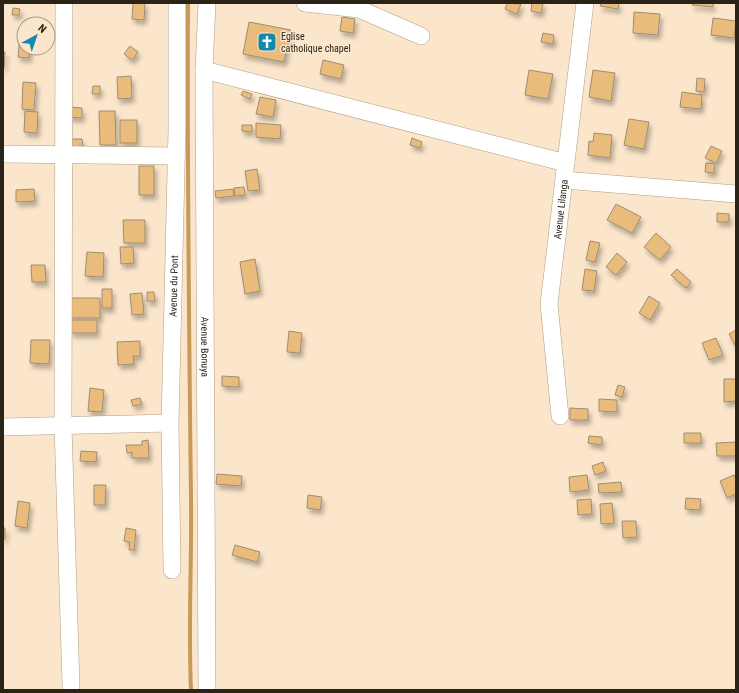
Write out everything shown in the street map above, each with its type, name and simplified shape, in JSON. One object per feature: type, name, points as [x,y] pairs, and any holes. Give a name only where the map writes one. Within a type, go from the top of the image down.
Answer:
[{"type":"street","points":[[64,3],[63,426],[71,686]]},
{"type":"street","name":"Avenue du Pont","points":[[172,570],[170,423],[176,156],[177,3]]},
{"type":"street","name":"Avenue Bonuya","points":[[207,3],[204,70],[207,690]]},
{"type":"street","points":[[305,3],[359,10],[421,36]]},
{"type":"street","name":"Avenue Lilanga","points":[[560,416],[549,304],[585,3]]},
{"type":"street","points":[[204,70],[566,163]]},
{"type":"street","points":[[3,154],[176,156]]},
{"type":"street","points":[[564,180],[736,194]]},
{"type":"street","points":[[3,427],[170,423]]},
{"type":"building","points":[[133,3],[145,3],[144,20],[132,19]]},
{"type":"building","points":[[507,3],[521,4],[517,14],[505,9]]},
{"type":"building","points":[[532,3],[543,3],[541,13],[531,11]]},
{"type":"building","points":[[601,3],[619,3],[618,9],[600,6]]},
{"type":"building","points":[[692,3],[713,3],[713,7],[692,5]]},
{"type":"building","points":[[13,8],[20,9],[19,15],[12,15]]},
{"type":"building","points":[[634,12],[660,14],[658,35],[633,33]]},
{"type":"building","points":[[342,17],[355,19],[353,33],[340,31]]},
{"type":"building","points":[[713,18],[736,21],[734,38],[711,35]]},
{"type":"building","name":"Eglise catholique chapel","points":[[249,22],[291,30],[284,62],[243,54]]},
{"type":"building","points":[[543,33],[554,35],[553,44],[541,42]]},
{"type":"building","points":[[130,46],[138,52],[132,60],[124,54]]},
{"type":"building","points":[[3,52],[5,52],[4,68],[3,68]]},
{"type":"building","points":[[18,56],[29,56],[29,58]]},
{"type":"building","points":[[323,60],[344,65],[341,79],[320,74]]},
{"type":"building","points":[[529,70],[553,74],[548,99],[525,95]]},
{"type":"building","points":[[593,70],[615,73],[611,101],[589,97]]},
{"type":"building","points":[[131,76],[132,98],[118,99],[117,77]]},
{"type":"building","points":[[697,78],[705,79],[704,92],[696,91]]},
{"type":"building","points":[[23,82],[36,83],[34,110],[22,109]]},
{"type":"building","points":[[93,86],[100,86],[100,94],[92,94]]},
{"type":"building","points":[[243,91],[252,94],[250,99],[241,95]]},
{"type":"building","points":[[682,92],[702,95],[701,109],[680,107]]},
{"type":"building","points":[[260,97],[276,100],[273,117],[256,114]]},
{"type":"building","points":[[70,107],[82,108],[82,118],[69,117]]},
{"type":"building","points":[[25,111],[38,112],[37,133],[24,132]]},
{"type":"building","points":[[99,111],[115,111],[116,145],[100,145]]},
{"type":"building","points":[[629,119],[649,122],[644,149],[624,145]]},
{"type":"building","points":[[120,120],[137,120],[137,143],[120,143]]},
{"type":"building","points":[[256,123],[281,125],[280,139],[256,137]]},
{"type":"building","points":[[242,125],[252,125],[252,132],[242,131]]},
{"type":"building","points":[[594,133],[612,135],[610,158],[588,155],[589,141],[593,142]]},
{"type":"building","points":[[412,138],[422,142],[420,148],[410,145]]},
{"type":"building","points":[[72,139],[82,139],[83,146],[72,147]]},
{"type":"building","points":[[711,146],[722,151],[716,163],[705,158]]},
{"type":"building","points":[[706,163],[715,164],[714,173],[705,172]]},
{"type":"building","points":[[139,166],[154,166],[154,195],[139,195]]},
{"type":"building","points":[[257,169],[260,190],[248,191],[245,171]]},
{"type":"building","points":[[244,187],[245,195],[235,196],[234,188]]},
{"type":"building","points":[[34,189],[35,201],[16,202],[16,190]]},
{"type":"building","points":[[233,189],[234,196],[216,198],[215,191]]},
{"type":"building","points":[[616,204],[641,217],[632,233],[607,220]]},
{"type":"building","points":[[717,213],[729,214],[729,222],[717,222]]},
{"type":"building","points":[[123,220],[145,220],[145,243],[124,243]]},
{"type":"building","points":[[656,233],[671,247],[660,260],[644,247]]},
{"type":"building","points":[[590,241],[600,243],[595,262],[586,260]]},
{"type":"building","points":[[120,247],[133,247],[134,263],[121,264]]},
{"type":"building","points":[[87,252],[104,253],[103,277],[85,276]]},
{"type":"building","points":[[617,253],[627,262],[616,275],[606,267]]},
{"type":"building","points":[[255,259],[260,291],[245,294],[240,262]]},
{"type":"building","points":[[31,265],[45,265],[46,282],[32,282]]},
{"type":"building","points":[[585,269],[597,271],[594,291],[582,290]]},
{"type":"building","points":[[677,269],[691,282],[686,288],[671,275]]},
{"type":"building","points":[[102,289],[112,289],[112,308],[102,308]]},
{"type":"building","points":[[147,292],[154,292],[155,301],[147,301]]},
{"type":"building","points":[[142,293],[144,314],[132,315],[130,294]]},
{"type":"building","points":[[649,296],[660,303],[650,320],[639,313]]},
{"type":"building","points":[[70,298],[100,298],[100,318],[70,318]]},
{"type":"building","points":[[71,320],[97,320],[97,333],[71,333]]},
{"type":"building","points":[[736,330],[736,345],[735,345],[729,334]]},
{"type":"building","points":[[289,331],[302,333],[300,353],[287,352]]},
{"type":"building","points":[[716,338],[723,355],[709,360],[702,343]]},
{"type":"building","points":[[31,340],[50,340],[49,364],[30,363]]},
{"type":"building","points":[[140,341],[140,356],[133,356],[134,364],[118,365],[117,342]]},
{"type":"building","points":[[222,376],[239,377],[239,387],[222,386]]},
{"type":"building","points":[[724,379],[736,379],[736,401],[724,402]]},
{"type":"building","points":[[618,385],[625,387],[622,397],[615,395]]},
{"type":"building","points":[[90,388],[104,390],[102,412],[88,411]]},
{"type":"building","points":[[140,398],[142,404],[133,406],[131,400]]},
{"type":"building","points":[[599,399],[617,400],[617,412],[599,411]]},
{"type":"building","points":[[570,408],[588,409],[588,420],[570,420]]},
{"type":"building","points":[[684,433],[701,433],[701,443],[684,443]]},
{"type":"building","points":[[589,436],[602,437],[602,445],[588,443]]},
{"type":"building","points":[[148,440],[149,458],[132,458],[132,452],[127,453],[126,445],[142,445],[142,441]]},
{"type":"building","points":[[736,442],[736,456],[717,456],[716,443]]},
{"type":"building","points":[[81,451],[97,452],[96,462],[80,461]]},
{"type":"building","points":[[603,462],[606,471],[595,475],[592,466]]},
{"type":"building","points":[[217,474],[242,476],[241,486],[216,484]]},
{"type":"building","points":[[587,475],[589,490],[570,492],[569,477]]},
{"type":"building","points":[[734,475],[736,479],[736,494],[727,498],[720,481]]},
{"type":"building","points":[[621,482],[622,492],[599,493],[598,484]]},
{"type":"building","points":[[94,485],[106,485],[105,505],[94,505]]},
{"type":"building","points":[[308,495],[322,497],[320,510],[307,508]]},
{"type":"building","points":[[686,498],[701,499],[700,510],[685,509]]},
{"type":"building","points":[[591,499],[592,514],[578,515],[577,500]]},
{"type":"building","points":[[18,501],[30,503],[27,528],[15,526]]},
{"type":"building","points":[[612,503],[614,523],[601,524],[600,504]]},
{"type":"building","points":[[622,521],[636,521],[637,537],[623,538]]},
{"type":"building","points":[[3,528],[5,528],[5,539],[3,539]]},
{"type":"building","points":[[126,528],[136,530],[134,550],[129,550],[130,542],[124,541]]},
{"type":"building","points":[[235,545],[260,552],[257,562],[232,555]]},
{"type":"waterway","points":[[188,3],[191,690]]},
{"type":"place","name":"Eglise catholique chapel","points":[[267,42]]}]
